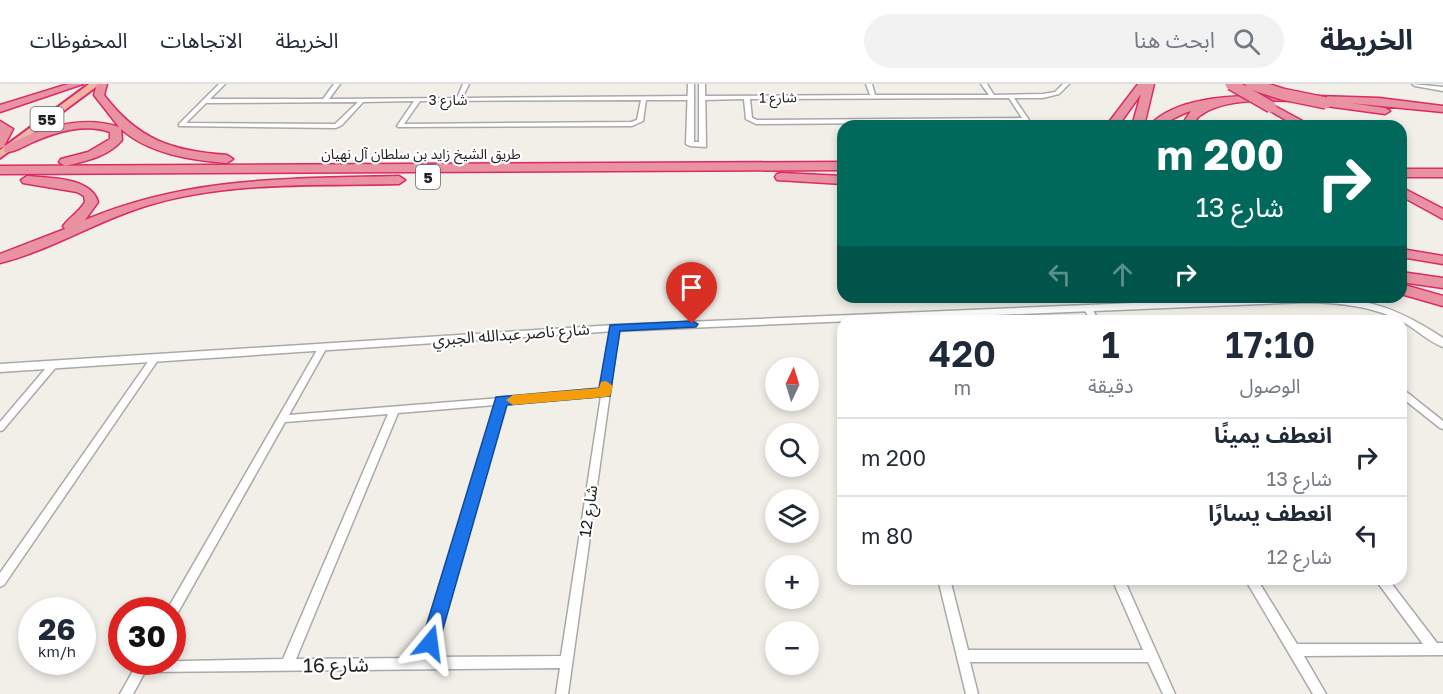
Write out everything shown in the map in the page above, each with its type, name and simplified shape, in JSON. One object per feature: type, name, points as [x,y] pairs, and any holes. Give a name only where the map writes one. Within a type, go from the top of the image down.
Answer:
[{"type":"highway","points":[[0,109],[80,84]]},
{"type":"highway","name":"55","points":[[2,149],[80,84]]},
{"type":"highway","name":"55","points":[[2,149],[95,84]]},
{"type":"highway","points":[[102,84],[99,96],[127,128],[155,144],[183,153],[225,159],[478,172]]},
{"type":"highway","points":[[1116,120],[1143,84]]},
{"type":"highway","points":[[1140,120],[1149,84]]},
{"type":"highway","points":[[1251,84],[1282,94],[1326,103],[1443,120]]},
{"type":"highway","points":[[1226,86],[1294,120]]},
{"type":"highway","points":[[1226,86],[1279,120]]},
{"type":"highway","points":[[1354,88],[1443,108]]},
{"type":"highway","points":[[1160,120],[1168,109],[1183,102],[1198,96],[1232,90],[1332,92],[1443,108]]},
{"type":"highway","points":[[1191,120],[1204,107],[1227,99],[1246,96],[1328,96],[1389,103],[1443,114]]},
{"type":"highway","points":[[0,124],[7,129],[2,149]]},
{"type":"highway","points":[[2,149],[39,135],[72,127],[102,126],[113,128],[118,132],[118,137],[113,144],[94,154],[12,174]]},
{"type":"highway","points":[[650,166],[837,159]]},
{"type":"highway","points":[[1407,164],[1443,164]]},
{"type":"highway","name":"طريق الشيخ زايد بن سلطان آل نهيان","points":[[478,172],[650,166],[837,166]]},
{"type":"highway","points":[[0,260],[44,244],[125,208],[195,190],[478,172]]},
{"type":"highway","name":"طريق الشيخ زايد بن سلطان آل نهيان","points":[[12,174],[478,172],[837,175]]},
{"type":"highway","points":[[1407,173],[1443,173]]},
{"type":"highway","points":[[0,254],[60,232],[84,215],[92,199],[88,191],[78,186],[12,174]]},
{"type":"highway","points":[[746,176],[837,180]]},
{"type":"highway","points":[[1409,192],[1443,204]]},
{"type":"highway","points":[[1409,192],[1443,215]]},
{"type":"highway","points":[[1407,254],[1443,260]]},
{"type":"highway","points":[[1407,270],[1443,274]]},
{"type":"highway","points":[[1407,278],[1443,283]]},
{"type":"highway","points":[[1407,291],[1443,301]]},
{"type":"street","points":[[222,84],[181,125],[336,126],[362,100]]},
{"type":"street","points":[[325,100],[337,84]]},
{"type":"street","points":[[459,99],[466,84]]},
{"type":"street","points":[[691,84],[690,144],[703,145],[702,84]]},
{"type":"street","points":[[869,84],[873,97]]},
{"type":"street","points":[[984,84],[992,96]]},
{"type":"street","name":"شارع 1","points":[[703,98],[1051,95],[1060,92],[1066,84]]},
{"type":"street","points":[[1415,84],[1443,89]]},
{"type":"street","points":[[1010,96],[1026,120]]},
{"type":"street","points":[[418,100],[400,126],[632,124],[640,121],[644,98]]},
{"type":"street","name":"شارع 3","points":[[206,101],[691,98]]},
{"type":"street","points":[[747,98],[749,119],[756,122],[837,121]]},
{"type":"street","name":"شارع ناصر عبدالله الجبري","points":[[960,315],[1219,303]]},
{"type":"street","name":"شارع ناصر عبدالله الجبري","points":[[1358,303],[1399,315]]},
{"type":"street","points":[[1088,309],[1092,315]]},
{"type":"street","name":"شارع ناصر عبدالله الجبري","points":[[1407,318],[1443,344]]},
{"type":"street","name":"شارع ناصر عبدالله الجبري","points":[[0,368],[615,328],[837,320]]},
{"type":"street","name":"شارع 12","points":[[562,694],[615,328]]},
{"type":"street","points":[[181,597],[323,346]]},
{"type":"street","points":[[0,582],[155,358]]},
{"type":"street","points":[[0,428],[54,364]]},
{"type":"street","points":[[282,419],[605,393]]},
{"type":"street","points":[[1407,397],[1443,426]]},
{"type":"street","points":[[424,663],[501,401]]},
{"type":"street","points":[[287,665],[395,409]]},
{"type":"street","points":[[945,585],[972,694]]},
{"type":"street","points":[[1121,585],[1169,694]]},
{"type":"street","points":[[1255,585],[1320,694]]},
{"type":"street","points":[[1386,585],[1438,649]]},
{"type":"street","points":[[1294,650],[1438,649]]},
{"type":"street","points":[[963,656],[1153,656]]},
{"type":"street","name":"شارع 16","points":[[186,664],[567,662]]},
{"type":"street","points":[[126,694],[137,675]]},
{"type":"slow traffic","points":[[513,400],[605,393],[606,386]]},
{"type":"route","points":[[430,643],[501,401],[605,393],[615,328],[692,324]]}]
